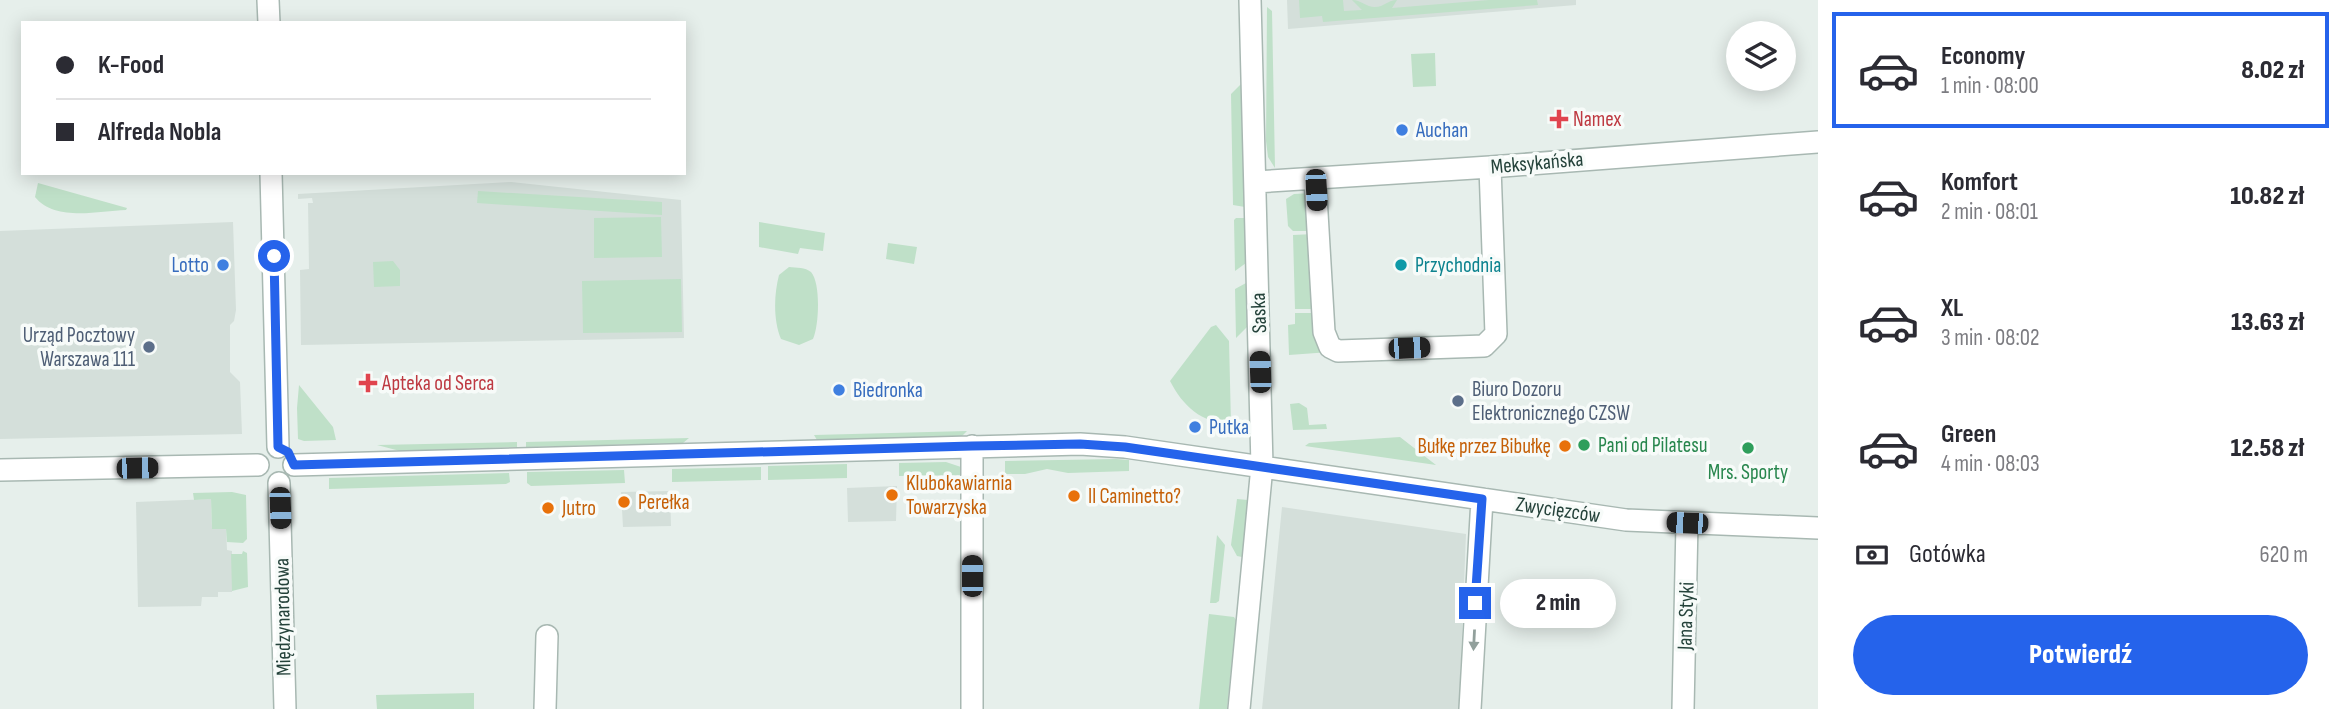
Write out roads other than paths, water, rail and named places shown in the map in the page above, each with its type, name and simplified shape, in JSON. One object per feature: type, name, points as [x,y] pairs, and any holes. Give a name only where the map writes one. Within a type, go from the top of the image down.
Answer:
[{"type":"street","points":[[268,0],[269,21]]},
{"type":"street","name":"Saska","points":[[1239,709],[1262,466],[1250,0]]},
{"type":"street","name":"Meksykańska","points":[[1255,182],[1818,142]]},
{"type":"street","points":[[1315,179],[1324,332],[1330,347],[1338,351],[1484,346],[1496,334],[1490,167]]},
{"type":"street","points":[[271,175],[278,447]]},
{"type":"street","name":"Zwycięzców","points":[[294,465],[1080,444],[1125,447],[1262,466],[1626,520],[1818,527]]},
{"type":"street","points":[[972,446],[972,709]]},
{"type":"street","points":[[278,447],[288,452],[294,465],[289,478],[272,483],[262,477],[258,465],[263,452],[278,447]]},
{"type":"street","points":[[0,470],[258,465]]},
{"type":"street","name":"Międzynarodowa","points":[[279,483],[285,709]]},
{"type":"street","points":[[1470,709],[1482,499]]},
{"type":"street","name":"Jana Styki","points":[[1683,709],[1687,523]]},
{"type":"street","points":[[545,709],[547,636]]},
{"type":"place","name":"Namex","points":[[1559,119]]},
{"type":"place","name":"Auchan","points":[[1402,130]]},
{"type":"place","name":"Lotto","points":[[223,265]]},
{"type":"place","name":"Przychodnia","points":[[1401,265]]},
{"type":"place","name":"Urząd Pocztowy Warszawa 111","points":[[149,347]]},
{"type":"place","name":"Apteka od Serca","points":[[368,383]]},
{"type":"place","name":"Biedronka","points":[[839,390]]},
{"type":"place","name":"Biuro Dozoru Elektronicznego CZSW","points":[[1458,401]]},
{"type":"place","name":"Putka","points":[[1195,427]]},
{"type":"place","name":"Pani od Pilatesu","points":[[1584,445]]},
{"type":"place","name":"Bułkę przez Bibułkę","points":[[1565,446]]},
{"type":"place","name":"Mrs. Sporty","points":[[1748,448]]},
{"type":"place","name":"Klubokawiarnia Towarzyska","points":[[892,495]]},
{"type":"place","name":"Il Caminetto?","points":[[1074,496]]},
{"type":"place","name":"Perełka","points":[[624,502]]},
{"type":"place","name":"Jutro","points":[[548,508]]}]
